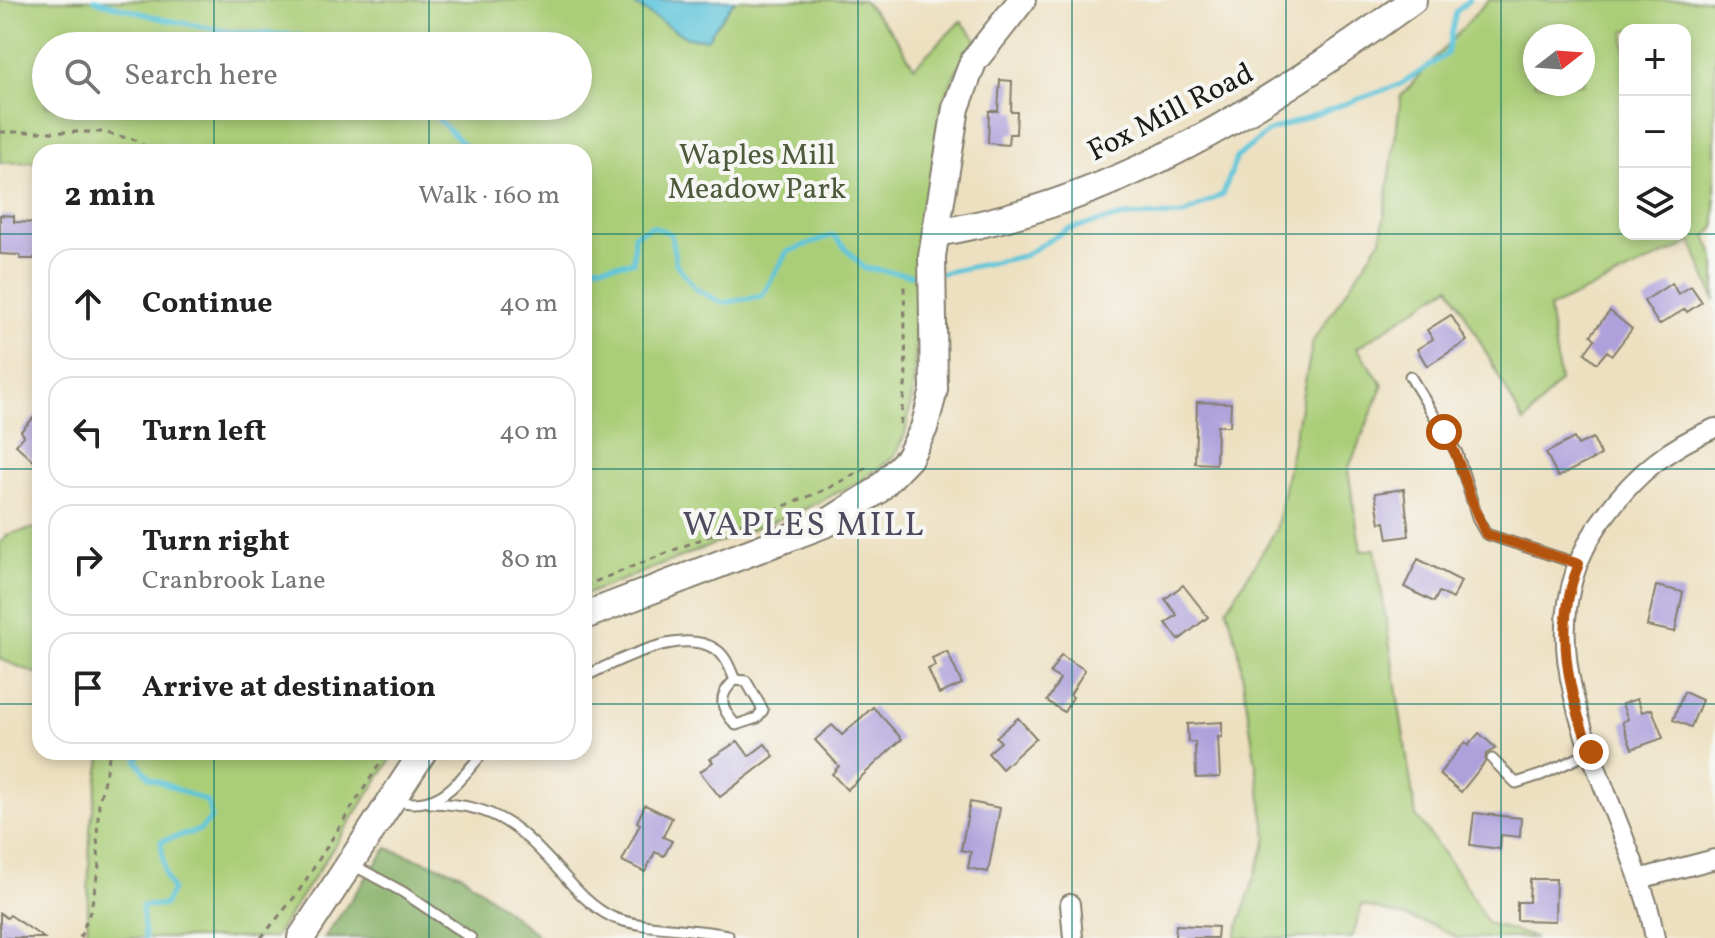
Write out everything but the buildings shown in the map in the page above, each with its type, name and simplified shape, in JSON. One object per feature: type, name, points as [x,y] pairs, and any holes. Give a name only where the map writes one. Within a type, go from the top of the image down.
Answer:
[{"type":"main road","points":[[592,613],[827,523],[863,502],[891,479],[909,458],[920,439],[932,404],[935,380],[931,290],[934,244],[956,108],[963,83],[983,47],[1022,0]]},
{"type":"main road","name":"Fox Mill Road","points":[[934,244],[993,222],[1033,212],[1147,168],[1269,100],[1413,0]]},
{"type":"main road","points":[[301,938],[418,760]]},
{"type":"street","points":[[1655,938],[1639,879],[1571,692],[1566,622],[1573,579],[1600,521],[1640,473],[1681,443],[1715,428]]},
{"type":"street","points":[[1639,879],[1715,859]]},
{"type":"street","points":[[1070,904],[1073,938]]},
{"type":"lane","points":[[1410,376],[1457,453],[1478,520],[1486,534],[1579,564]]},
{"type":"lane","points":[[592,673],[638,653],[690,642],[716,649],[724,657],[735,680]]},
{"type":"lane","points":[[735,680],[746,681],[763,710],[757,718],[736,725],[721,707],[726,688],[735,680]]},
{"type":"lane","points":[[1492,759],[1516,783],[1591,752]]},
{"type":"lane","points":[[430,803],[458,782],[477,760]]},
{"type":"lane","points":[[391,799],[406,804],[470,805],[502,819],[537,846],[579,892],[614,918],[728,935]]},
{"type":"lane","points":[[350,863],[403,892],[471,938]]},
{"type":"path","points":[[0,132],[102,132],[141,144]]},
{"type":"path","points":[[897,433],[902,418],[906,379],[904,286]]},
{"type":"path","points":[[592,583],[827,489],[874,463]]},
{"type":"path","points":[[80,938],[91,909],[99,865],[99,803],[108,760]]},
{"type":"path","points":[[261,938],[297,894],[382,760]]},
{"type":"green space","name":"Waples Mill Meadow Park","points":[[0,0],[863,0],[896,37],[914,67],[961,21],[977,40],[956,71],[942,105],[926,213],[912,398],[905,434],[895,455],[864,479],[807,508],[592,592],[592,144],[32,144],[32,162],[0,163]]},
{"type":"green space","points":[[1488,0],[1715,0],[1715,228],[1706,236],[1715,258],[1715,301],[1692,242],[1549,308],[1560,381],[1524,423],[1450,286],[1357,348],[1383,385],[1348,470],[1361,551],[1375,549],[1416,816],[1462,879],[1487,923],[1536,938],[1457,938],[1433,925],[1362,905],[1352,938],[1235,938],[1267,838],[1238,647],[1227,609],[1276,530],[1313,341],[1381,239],[1401,96]]},
{"type":"green space","points":[[32,529],[32,672],[0,659],[0,543],[9,534]]},
{"type":"green space","points":[[101,760],[391,760],[274,938],[87,938],[90,828]]},
{"type":"green space","points":[[387,848],[461,874],[541,938],[324,938]]},
{"type":"water","points":[[627,0],[735,0],[707,39],[687,38]]},
{"type":"waterway","points":[[94,0],[162,19],[231,32]]},
{"type":"waterway","points":[[942,273],[1023,256],[1068,229],[1124,216],[1183,215],[1223,194],[1237,157],[1269,131],[1401,84],[1447,54],[1456,12],[1469,0]]},
{"type":"waterway","points":[[439,120],[463,144]]},
{"type":"waterway","points":[[592,265],[633,262],[634,235],[652,226],[671,234],[676,264],[696,289],[722,303],[762,296],[787,252],[833,235],[864,268],[924,274]]},
{"type":"waterway","points":[[137,760],[150,778],[208,802],[211,819],[200,830],[161,841],[165,875],[172,890],[164,905],[142,906],[145,938]]},
{"type":"district","name":"WAPLES MILL","points":[[804,526]]},
{"type":"route","points":[[1444,432],[1457,453],[1478,520],[1486,534],[1579,564],[1573,579],[1566,622],[1566,657],[1571,692],[1591,752]]}]
